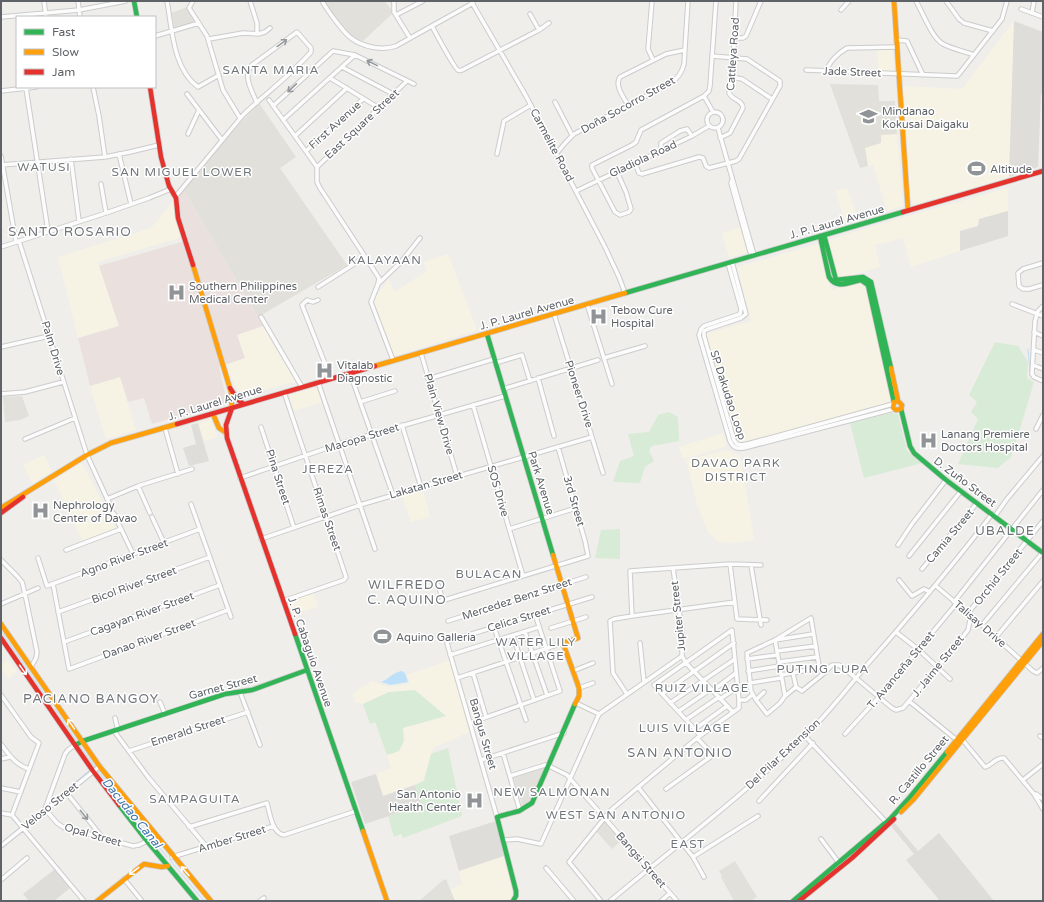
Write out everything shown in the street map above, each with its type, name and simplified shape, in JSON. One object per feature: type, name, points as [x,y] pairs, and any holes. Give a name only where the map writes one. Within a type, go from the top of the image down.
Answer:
[{"type":"main road","points":[[134,1],[137,16]]},
{"type":"main road","points":[[894,1],[908,210]]},
{"type":"main road","points":[[150,88],[161,157],[171,189],[176,196],[178,218],[230,388],[232,408],[226,423],[225,432]]},
{"type":"main road","name":"J. P. Laurel Avenue","points":[[1,507],[26,494],[87,455],[111,444],[393,360],[487,334],[1043,171]]},
{"type":"main road","points":[[822,235],[829,277],[835,282],[862,276],[870,280],[895,404],[897,410],[900,409]]},
{"type":"main road","name":"Park Avenue","points":[[487,334],[578,638],[563,643]]},
{"type":"main road","points":[[230,388],[238,400],[244,404]]},
{"type":"main road","name":"D. Zuño Street","points":[[895,404],[902,405],[900,409],[912,450],[919,458],[946,480],[1043,552]]},
{"type":"main road","name":"J. P. Cabaguio Avenue","points":[[213,414],[219,428],[225,432],[387,901]]},
{"type":"main road","name":"J. P. Laurel Avenue","points":[[1,513],[19,501],[26,494]]},
{"type":"main road","points":[[1,624],[100,766],[210,901]]},
{"type":"main road","name":"R. Castillo Street","points":[[799,901],[839,863],[913,800],[959,739],[1023,662],[1043,634]]},
{"type":"main road","points":[[1,638],[93,771],[147,841],[197,901]]},
{"type":"main road","name":"R. Castillo Street","points":[[1023,662],[1043,641]]},
{"type":"main road","points":[[497,817],[520,811],[530,806],[534,801],[579,696],[579,688],[563,643]]},
{"type":"main road","name":"Garnet Street","points":[[75,745],[83,741],[225,694],[252,690],[307,670]]},
{"type":"main road","points":[[49,708],[56,703]]},
{"type":"main road","name":"Bangus Street","points":[[497,817],[516,891],[516,896],[513,901]]},
{"type":"main road","name":"R. Castillo Street","points":[[792,901],[852,858],[887,823]]},
{"type":"main road","points":[[96,901],[145,863],[163,868],[168,866]]},
{"type":"street","points":[[44,1],[46,15]]},
{"type":"street","points":[[78,1],[80,16]]},
{"type":"street","points":[[24,16],[46,15],[126,1]]},
{"type":"street","points":[[167,1],[172,31],[181,67],[196,85],[200,86],[218,75]]},
{"type":"street","points":[[193,1],[189,8],[209,39],[218,75],[225,94],[240,118]]},
{"type":"street","points":[[250,1],[257,24],[257,34]]},
{"type":"street","points":[[322,1],[349,37],[357,42],[374,48],[385,49],[396,46],[472,2]]},
{"type":"street","points":[[394,1],[395,13],[410,38]]},
{"type":"street","points":[[395,13],[423,1]]},
{"type":"street","points":[[652,1],[648,50],[653,60]]},
{"type":"street","name":"Doña Socorro Street","points":[[556,154],[572,135],[669,84],[679,76],[683,71],[684,64],[688,1]]},
{"type":"street","points":[[617,172],[626,192],[631,209],[629,212],[617,214],[598,181],[592,166],[634,144],[641,130],[708,93],[710,89],[716,1]]},
{"type":"street","name":"Cattleya Road","points":[[720,138],[730,134],[744,108],[742,103],[729,94],[734,58],[736,1]]},
{"type":"street","points":[[734,38],[745,37],[761,1]]},
{"type":"street","points":[[841,10],[848,1]]},
{"type":"street","points":[[916,1],[934,36],[939,41],[944,45],[974,54],[1003,16],[1007,1]]},
{"type":"street","points":[[946,1],[959,19],[964,23],[993,31]]},
{"type":"street","points":[[1032,13],[1034,1]]},
{"type":"street","name":"Carmelite Road","points":[[472,2],[501,50],[531,105],[616,270],[626,293]]},
{"type":"street","points":[[1021,9],[1043,17]]},
{"type":"street","points":[[530,14],[539,30]]},
{"type":"street","points":[[1,17],[16,16]]},
{"type":"street","points":[[156,36],[199,23]]},
{"type":"street","points":[[432,26],[442,47],[457,70],[464,69],[539,30],[549,23]]},
{"type":"street","points":[[209,39],[243,33],[257,34],[265,32],[270,28]]},
{"type":"street","points":[[176,196],[240,118],[257,103],[311,52],[311,48],[297,32],[252,65],[248,70],[248,79],[257,103]]},
{"type":"street","points":[[896,40],[905,40],[909,43],[923,75]]},
{"type":"street","points":[[827,71],[828,65],[847,48],[897,47]]},
{"type":"street","points":[[273,106],[330,52],[336,50],[355,55],[414,84]]},
{"type":"street","points":[[628,105],[619,88],[618,80],[624,75],[666,54],[685,50]]},
{"type":"street","name":"Jade Street","points":[[806,70],[957,76],[974,54]]},
{"type":"street","points":[[284,120],[355,55]]},
{"type":"street","points":[[635,164],[642,174],[699,157],[703,158],[706,166],[709,168],[739,159],[780,83],[777,78],[749,60],[712,56]]},
{"type":"street","points":[[342,67],[394,94]]},
{"type":"street","points":[[732,77],[742,79],[772,99]]},
{"type":"street","points":[[330,78],[379,108]]},
{"type":"street","name":"East Square Street","points":[[317,167],[407,81]]},
{"type":"street","points":[[1,91],[26,88],[48,232]]},
{"type":"street","points":[[93,88],[105,156]]},
{"type":"street","points":[[295,136],[347,88]]},
{"type":"street","points":[[187,94],[222,140]]},
{"type":"street","points":[[704,96],[713,112]]},
{"type":"street","name":"First Avenue","points":[[306,151],[363,99]]},
{"type":"street","points":[[269,100],[317,167],[317,182],[320,188],[336,215],[379,278],[371,302],[393,360]]},
{"type":"street","points":[[555,102],[572,135]]},
{"type":"street","points":[[497,154],[504,121],[531,105]]},
{"type":"street","points":[[188,134],[199,110]]},
{"type":"street","points":[[713,112],[720,113],[723,117],[722,124],[718,128],[709,126],[707,122],[707,117],[713,112]]},
{"type":"street","name":"Gladiola Road","points":[[576,191],[635,164],[709,126]]},
{"type":"street","points":[[718,128],[753,255]]},
{"type":"street","points":[[662,150],[662,143],[680,131],[688,129],[692,136]]},
{"type":"street","points":[[2,165],[105,156],[159,145]]},
{"type":"street","points":[[119,154],[131,204]]},
{"type":"street","name":"Palm Drive","points":[[1,156],[17,241],[87,455],[110,508],[133,554]]},
{"type":"street","points":[[71,159],[80,221]]},
{"type":"street","points":[[101,184],[106,213]]},
{"type":"street","points":[[1,247],[106,213],[171,189]]},
{"type":"street","points":[[378,284],[401,262],[420,238]]},
{"type":"street","points":[[318,287],[365,257]]},
{"type":"street","name":"SP Dakudao Loop","points":[[730,262],[746,312],[745,316],[708,329],[704,331],[704,336],[708,359],[736,443],[739,445],[751,444],[895,404]]},
{"type":"street","points":[[1043,263],[1023,269],[1018,273],[1019,286],[1023,289],[1043,285]]},
{"type":"street","points":[[318,300],[313,302],[307,300],[302,305],[331,379]]},
{"type":"street","points":[[587,304],[612,384]]},
{"type":"street","points":[[1012,304],[1043,316]]},
{"type":"street","points":[[1043,306],[1037,313],[1035,321],[1032,376],[1043,381]]},
{"type":"street","name":"Pioneer Drive","points":[[554,314],[603,473]]},
{"type":"street","points":[[261,317],[302,387]]},
{"type":"street","points":[[1034,332],[1043,336]]},
{"type":"street","points":[[1,347],[49,336]]},
{"type":"street","points":[[604,358],[645,346]]},
{"type":"street","points":[[1034,350],[1043,353]]},
{"type":"street","name":"Plain View Drive","points":[[421,352],[457,476]]},
{"type":"street","points":[[428,379],[522,355],[530,381]]},
{"type":"street","points":[[503,389],[598,360]]},
{"type":"street","points":[[1033,365],[1043,369]]},
{"type":"street","points":[[350,373],[393,495]]},
{"type":"street","points":[[538,378],[554,436]]},
{"type":"street","points":[[1,394],[25,392],[63,382]]},
{"type":"street","points":[[318,382],[375,549]]},
{"type":"street","points":[[360,402],[395,391]]},
{"type":"street","name":"Rimas Street","points":[[283,601],[346,578],[284,392]]},
{"type":"street","name":"Macopa Street","points":[[240,478],[371,434],[505,396]]},
{"type":"street","name":"SOS Drive","points":[[473,405],[523,576]]},
{"type":"street","points":[[1036,429],[1043,415]]},
{"type":"street","points":[[25,439],[75,418]]},
{"type":"street","points":[[402,425],[421,487]]},
{"type":"street","name":"Pina Street","points":[[261,427],[294,528]]},
{"type":"street","points":[[165,428],[178,474]]},
{"type":"street","name":"Lakatan Street","points":[[261,539],[360,505],[592,437]]},
{"type":"street","name":"3rd Street","points":[[557,566],[588,556],[558,447]]},
{"type":"street","name":"Del Pilar Extension","points":[[610,901],[682,843],[754,782],[805,736],[936,586],[1043,456]]},
{"type":"street","points":[[107,499],[138,486],[192,470]]},
{"type":"street","points":[[898,545],[912,524],[946,480]]},
{"type":"street","points":[[138,486],[164,543]]},
{"type":"street","name":"T. Avanceña Street","points":[[845,734],[919,650],[1011,529],[1043,490]]},
{"type":"street","points":[[909,556],[961,491]]},
{"type":"street","name":"Camia Street","points":[[922,569],[977,503]]},
{"type":"street","points":[[191,504],[231,617]]},
{"type":"street","points":[[509,529],[576,508]]},
{"type":"street","name":"Orchid Street","points":[[970,614],[1043,521]]},
{"type":"street","points":[[66,550],[121,528]]},
{"type":"street","name":"Agno River Street","points":[[38,558],[47,586],[200,529]]},
{"type":"street","points":[[982,625],[1043,552]]},
{"type":"street","name":"Bicol River Street","points":[[58,612],[210,557]]},
{"type":"street","points":[[1,560],[20,579],[25,594],[37,652],[36,658],[31,666]]},
{"type":"street","points":[[730,564],[737,619],[767,620]]},
{"type":"street","points":[[632,616],[629,571],[730,564],[761,565]]},
{"type":"street","points":[[751,565],[761,625]]},
{"type":"street","points":[[438,585],[441,601],[557,566]]},
{"type":"street","name":"Jupiter Street","points":[[673,568],[682,634],[682,656],[703,681],[733,712]]},
{"type":"street","name":"Mercedez Benz Street","points":[[448,621],[586,577]]},
{"type":"street","points":[[899,580],[912,596],[924,589],[930,592]]},
{"type":"street","points":[[996,637],[1043,581]]},
{"type":"street","points":[[52,584],[64,642]]},
{"type":"street","name":"Cagayan River Street","points":[[64,642],[220,585]]},
{"type":"street","name":"Talisay Drive","points":[[936,586],[970,614],[1023,662],[1037,672],[1043,674]]},
{"type":"street","points":[[1,604],[38,588]]},
{"type":"street","name":"Celica Street","points":[[447,643],[449,641],[592,597]]},
{"type":"street","points":[[627,694],[613,673],[609,622],[614,619],[632,616],[735,602]]},
{"type":"street","name":"Danao River Street","points":[[64,642],[69,669],[228,610]]},
{"type":"street","points":[[470,723],[520,704],[559,692],[560,690],[535,614]]},
{"type":"street","name":"J. Jaime Street","points":[[879,697],[896,710],[903,708],[968,630],[970,614]]},
{"type":"street","points":[[550,628],[586,618]]},
{"type":"street","points":[[796,687],[767,714],[752,695],[747,653],[775,640],[811,618],[819,668],[823,674]]},
{"type":"street","points":[[494,627],[526,720]]},
{"type":"street","points":[[450,656],[539,627]]},
{"type":"street","points":[[601,901],[569,862],[604,817],[699,737],[739,708],[732,630],[655,683],[655,686],[695,729],[699,737],[713,755],[666,789]]},
{"type":"street","points":[[525,632],[547,695]]},
{"type":"street","points":[[896,632],[919,650],[950,679]]},
{"type":"street","points":[[775,640],[814,634]]},
{"type":"street","points":[[514,636],[534,700]]},
{"type":"street","points":[[775,640],[785,696]]},
{"type":"street","name":"Bangus Street","points":[[447,643],[497,817]]},
{"type":"street","points":[[457,678],[563,643]]},
{"type":"street","points":[[640,643],[644,682]]},
{"type":"street","points":[[662,694],[734,643]]},
{"type":"street","points":[[747,659],[816,646]]},
{"type":"street","points":[[503,840],[517,839],[541,844],[599,714],[682,656]]},
{"type":"street","points":[[748,671],[817,657]]},
{"type":"street","points":[[670,703],[735,659]]},
{"type":"street","points":[[573,671],[593,663]]},
{"type":"street","points":[[796,687],[802,690],[823,674],[830,666],[835,664],[839,665],[879,697]]},
{"type":"street","points":[[750,683],[819,668]]},
{"type":"street","points":[[1037,672],[1043,668]]},
{"type":"street","points":[[473,673],[486,718]]},
{"type":"street","points":[[679,711],[736,673]]},
{"type":"street","points":[[793,673],[796,687]]},
{"type":"street","points":[[579,688],[593,683]]},
{"type":"street","points":[[687,720],[738,687]]},
{"type":"street","points":[[240,692],[260,745]]},
{"type":"street","points":[[756,700],[764,692]]},
{"type":"street","points":[[1,695],[31,737],[39,743],[12,815]]},
{"type":"street","points":[[739,700],[746,700],[752,695]]},
{"type":"street","points":[[909,701],[959,739],[985,767],[988,767],[998,758],[1004,758],[1034,794],[1043,809]]},
{"type":"street","points":[[160,702],[165,714]]},
{"type":"street","points":[[576,703],[599,714]]},
{"type":"street","points":[[695,729],[728,706]]},
{"type":"street","name":"Emerald Street","points":[[128,751],[248,712]]},
{"type":"street","points":[[115,718],[116,730],[128,751],[206,846]]},
{"type":"street","points":[[481,760],[564,733]]},
{"type":"street","points":[[805,736],[887,823]]},
{"type":"street","points":[[759,801],[813,743]]},
{"type":"street","points":[[1,744],[10,757],[18,764],[29,769]]},
{"type":"street","points":[[45,809],[65,754],[75,745]]},
{"type":"street","points":[[503,753],[520,811]]},
{"type":"street","points":[[1,759],[10,757]]},
{"type":"street","points":[[1023,780],[1043,764]]},
{"type":"street","name":"Veloso Street","points":[[1,846],[100,766]]},
{"type":"street","points":[[510,776],[540,766],[549,766]]},
{"type":"street","name":"Bangsi Street","points":[[549,766],[565,774],[571,779],[677,901]]},
{"type":"street","points":[[638,787],[693,857],[704,877]]},
{"type":"street","points":[[1,788],[21,792]]},
{"type":"street","points":[[66,792],[102,837]]},
{"type":"street","points":[[1034,794],[1043,799]]},
{"type":"street","points":[[189,827],[267,803],[274,826]]},
{"type":"street","name":"Opal Street","points":[[45,809],[57,823],[63,827],[133,846],[147,841]]},
{"type":"street","name":"Amber Street","points":[[172,856],[274,826],[279,834],[288,834],[356,811]]},
{"type":"street","points":[[1,813],[12,815],[84,901]]},
{"type":"street","points":[[693,857],[758,816]]},
{"type":"street","points":[[821,839],[839,863]]},
{"type":"street","points":[[1,880],[27,858]]},
{"type":"street","points":[[546,868],[574,901]]},
{"type":"street","points":[[124,879],[142,901]]},
{"type":"street","points":[[661,901],[670,894]]},
{"type":"street","points":[[260,901],[264,898]]},
{"type":"shaded area","points":[[323,1],[384,1],[391,9],[392,14],[363,41],[357,40],[348,33]]},
{"type":"shaded area","points":[[187,7],[196,22],[175,29],[171,13]]},
{"type":"shaded area","points":[[1014,21],[1009,177],[913,205],[908,189],[902,86],[962,89]]},
{"type":"shaded area","points":[[1014,21],[1043,32],[1043,94],[1041,94],[1038,167],[1009,177]]},
{"type":"shaded area","points":[[878,49],[893,49],[894,72],[878,72]]},
{"type":"shaded area","name":"Mindanao Kokusai Daigaku","points":[[830,84],[878,85],[879,101],[895,101],[897,134],[881,135],[881,143],[865,148],[868,166],[860,168]]},
{"type":"shaded area","points":[[259,103],[296,157],[280,168],[347,265],[258,317],[183,189],[217,148]]},
{"type":"shaded area","points":[[897,134],[903,206],[887,211],[873,165],[868,166],[865,148],[881,143],[881,135]]},
{"type":"shaded area","points":[[847,188],[858,219],[845,223],[836,191]]},
{"type":"shaded area","points":[[1008,188],[1008,211],[979,219],[978,226],[960,231],[960,251],[911,267],[903,238],[875,245],[880,267],[838,279],[828,240]]},
{"type":"shaded area","name":"Southern Philippines Medical Center","points":[[183,189],[263,326],[237,335],[245,358],[219,367],[227,402],[152,424],[144,398],[128,402],[120,377],[90,386],[78,338],[119,326],[99,266],[188,240],[181,219],[179,205],[179,197]]},
{"type":"shaded area","points":[[174,200],[182,237],[98,262],[119,326],[78,338],[58,257],[151,228]]},
{"type":"shaded area","points":[[1008,211],[1008,236],[960,251],[960,231],[978,226],[979,219]]},
{"type":"shaded area","points":[[742,227],[749,252],[729,258],[722,233]]},
{"type":"shaded area","points":[[818,244],[831,290],[857,283],[863,283],[866,287],[891,400],[886,404],[799,428],[738,442],[736,440],[706,334],[751,321],[737,267]]},
{"type":"shaded area","points":[[448,254],[477,330],[392,357],[372,302],[389,279],[394,292],[427,271],[424,262]]},
{"type":"shaded area","points":[[263,326],[296,381],[240,397],[227,364],[244,358],[237,335]]},
{"type":"shaded area","points":[[120,377],[136,430],[106,439],[90,386]]},
{"type":"shaded area","points":[[318,387],[322,402],[294,411],[289,395]]},
{"type":"shaded area","points":[[22,396],[29,416],[20,420],[5,422],[3,397]]},
{"type":"shaded area","points":[[211,419],[217,437],[204,441],[198,423]]},
{"type":"shaded area","points":[[198,423],[209,461],[189,466],[183,448],[196,444],[191,425]]},
{"type":"shaded area","points":[[723,433],[726,443],[725,447],[683,459],[679,447]]},
{"type":"shaded area","points":[[727,450],[740,456],[754,540],[733,543],[719,542],[708,532],[698,507],[686,460]]},
{"type":"shaded area","points":[[44,455],[52,471],[33,484],[23,465]]},
{"type":"shaded area","points":[[82,463],[116,529],[83,542],[54,480]]},
{"type":"shaded area","points":[[423,491],[430,517],[411,522],[402,496]]},
{"type":"shaded area","points":[[313,592],[318,607],[292,614],[287,601]]},
{"type":"shaded area","points":[[8,660],[17,672],[8,678],[1,668],[1,665]]},
{"type":"shaded area","points":[[450,660],[471,731],[433,748],[423,781],[383,796],[376,774],[391,768],[387,755],[399,751],[404,741],[403,728],[446,716],[389,692],[363,704],[355,702],[352,694],[372,681],[388,687],[410,684],[407,675]]},
{"type":"shaded area","points":[[548,767],[534,800],[523,808],[513,776]]},
{"type":"shaded area","points":[[376,774],[383,796],[415,785],[422,805],[365,824],[351,782]]},
{"type":"shaded area","points":[[604,820],[622,840],[612,849],[596,831]]},
{"type":"shaded area","points":[[496,821],[504,856],[459,871],[449,836]]},
{"type":"shaded area","points":[[894,822],[918,851],[939,833],[994,901],[940,901],[906,860],[914,854],[891,826]]},
{"type":"shaded area","points":[[504,856],[512,888],[512,896],[509,901],[455,901],[450,890],[462,884],[459,871]]},
{"type":"shaded area","points":[[735,861],[757,897],[750,901],[734,901],[721,877],[722,876],[719,871]]},
{"type":"shaded area","points":[[55,869],[70,888],[54,901],[29,901],[23,894]]},
{"type":"shaded area","points":[[446,879],[455,901],[419,901],[442,881]]},
{"type":"green space","points":[[995,342],[1018,346],[1028,362],[1027,378],[1034,382],[1014,449],[1011,457],[998,468],[958,464],[978,419],[971,412],[977,402],[969,395]]},
{"type":"green space","points":[[669,412],[678,417],[679,441],[652,446],[649,450],[654,461],[645,467],[640,483],[613,482],[620,461],[634,456],[628,434],[649,432],[658,415]]},
{"type":"green space","points":[[891,413],[898,414],[907,451],[922,463],[864,478],[850,423]]},
{"type":"green space","points":[[620,529],[620,559],[595,558],[601,530]]},
{"type":"green space","points":[[415,690],[446,716],[403,728],[404,741],[399,751],[387,755],[375,722],[370,724],[363,704],[389,692]]},
{"type":"green space","points":[[448,748],[462,816],[403,838],[401,834],[394,837],[388,816],[422,805],[415,785],[424,781],[431,754]]},
{"type":"water","points":[[402,671],[405,673],[408,682],[391,685],[381,682],[396,673]]},
{"type":"waterway","points":[[1028,349],[1030,372]]},
{"type":"waterway","name":"Dacudao Canal","points":[[1,631],[52,705]]},
{"type":"waterway","name":"Dacudao Canal","points":[[55,709],[76,740]]},
{"type":"waterway","name":"Dacudao Canal","points":[[80,746],[95,767]]},
{"type":"waterway","points":[[49,804],[90,770]]},
{"type":"waterway","name":"Dacudao Canal","points":[[98,771],[167,857]]},
{"type":"waterway","points":[[25,823],[44,808]]},
{"type":"waterway","points":[[1,843],[19,828]]},
{"type":"waterway","name":"Dacudao Canal","points":[[170,860],[204,901]]},
{"type":"traffic: fast","points":[[134,1],[137,16]]},
{"type":"traffic: fast","points":[[625,293],[903,212]]},
{"type":"traffic: fast","points":[[824,235],[836,280],[863,277],[871,282],[891,368]]},
{"type":"traffic: fast","points":[[820,236],[829,277],[832,281],[839,284],[844,284],[861,280],[868,285],[894,402]]},
{"type":"traffic: fast","points":[[487,334],[553,555]]},
{"type":"traffic: fast","points":[[901,409],[910,446],[914,453],[946,480],[1043,553]]},
{"type":"traffic: fast","points":[[295,634],[363,831]]},
{"type":"traffic: fast","points":[[75,745],[83,741],[225,694],[252,690],[307,670]]},
{"type":"traffic: fast","points":[[513,901],[516,896],[516,891],[497,817],[519,811],[532,803],[575,704]]},
{"type":"traffic: fast","points":[[793,901],[890,819],[947,752]]},
{"type":"traffic: fast","points":[[119,805],[197,901]]},
{"type":"traffic: slow","points":[[894,1],[908,210]]},
{"type":"traffic: slow","points":[[193,265],[231,392],[232,408]]},
{"type":"traffic: slow","points":[[375,366],[625,293]]},
{"type":"traffic: slow","points":[[891,368],[898,401],[902,405],[901,409],[896,410],[893,408],[894,402],[898,401]]},
{"type":"traffic: slow","points":[[213,414],[219,428],[225,432]]},
{"type":"traffic: slow","points":[[1,508],[87,455],[111,443],[177,424]]},
{"type":"traffic: slow","points":[[553,555],[578,638],[563,643],[579,688],[579,696],[575,704]]},
{"type":"traffic: slow","points":[[1,624],[100,767],[211,901]]},
{"type":"traffic: slow","points":[[947,752],[1043,634]]},
{"type":"traffic: slow","points":[[901,812],[913,800],[1043,641]]},
{"type":"traffic: slow","points":[[363,831],[387,901]]},
{"type":"traffic: slow","points":[[97,901],[144,864],[162,867],[168,866]]},
{"type":"traffic: jam","points":[[150,88],[161,157],[169,186],[176,198],[178,218],[193,265]]},
{"type":"traffic: jam","points":[[903,212],[1043,171]]},
{"type":"traffic: jam","points":[[177,424],[375,366]]},
{"type":"traffic: jam","points":[[230,388],[238,400],[244,404]]},
{"type":"traffic: jam","points":[[232,408],[226,425],[227,438],[295,634]]},
{"type":"traffic: jam","points":[[1,513],[23,497]]},
{"type":"traffic: jam","points":[[1,638],[93,771],[119,805]]},
{"type":"traffic: jam","points":[[799,901],[852,858],[894,819]]},
{"type":"place","name":"Mindanao Kokusai Daigaku","points":[[869,117]]},
{"type":"place","name":"Altitude","points":[[977,169]]},
{"type":"place","name":"Southern Philippines Medical Center","points":[[176,292]]},
{"type":"place","name":"Tebow Cure Hospital","points":[[598,316]]},
{"type":"place","name":"Vitalab Diagnostic","points":[[324,371]]},
{"type":"place","name":"Lanang Premiere Doctors Hospital","points":[[928,440]]},
{"type":"place","name":"Nephrology Center of Davao","points":[[40,511]]},
{"type":"place","name":"Aquino Galleria","points":[[383,637]]},
{"type":"place","name":"San Antonio Health Center","points":[[474,800]]},
{"type":"district","name":"SANTA MARIA","points":[[271,70]]},
{"type":"district","name":"WATUSI","points":[[44,167]]},
{"type":"district","name":"SAN MIGUEL LOWER","points":[[182,172]]},
{"type":"district","name":"SANTO ROSARIO","points":[[70,232]]},
{"type":"district","name":"KALAYAAN","points":[[385,260]]},
{"type":"district","name":"JEREZA","points":[[328,469]]},
{"type":"district","name":"DAVAO PARK DISTRICT","points":[[736,470]]},
{"type":"district","name":"UBALDE","points":[[1005,531]]},
{"type":"district","name":"BULACAN","points":[[489,574]]},
{"type":"district","name":"WILFREDO C. AQUINO","points":[[407,592]]},
{"type":"district","name":"WATER LILY VILLAGE","points":[[536,649]]},
{"type":"district","name":"PUTING LUPA","points":[[823,669]]},
{"type":"district","name":"RUIZ VILLAGE","points":[[702,688]]},
{"type":"district","name":"PACIANO BANGOY","points":[[91,699]]},
{"type":"district","name":"LUIS VILLAGE","points":[[685,728]]},
{"type":"district","name":"SAN ANTONIO","points":[[680,753]]},
{"type":"district","name":"NEW SALMONAN","points":[[552,792]]},
{"type":"district","name":"SAMPAGUITA","points":[[195,799]]},
{"type":"district","name":"WEST SAN ANTONIO","points":[[616,815]]},
{"type":"district","name":"EAST","points":[[688,844]]}]
